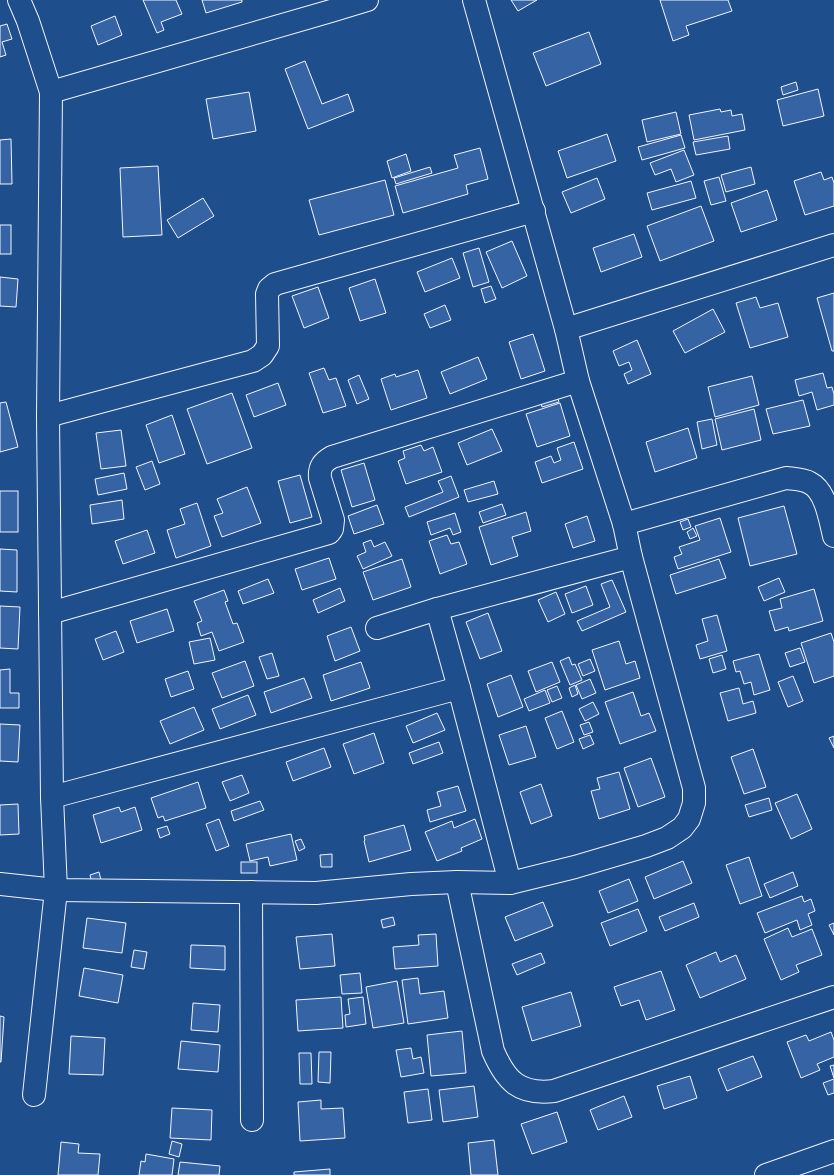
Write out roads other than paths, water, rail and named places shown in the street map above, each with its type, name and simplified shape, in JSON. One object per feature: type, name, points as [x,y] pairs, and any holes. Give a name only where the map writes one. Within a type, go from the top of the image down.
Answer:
[{"type":"street","points":[[19,0],[28,20],[51,92],[48,416],[52,797],[56,890],[34,1096]]},
{"type":"street","points":[[51,92],[367,0]]},
{"type":"street","points":[[0,884],[56,890],[316,893],[411,884],[458,882],[510,883],[575,867],[646,846],[667,838],[682,828],[689,819],[694,803],[694,788],[631,557],[624,524],[578,381],[566,329],[534,211],[474,0]]},
{"type":"street","points":[[48,416],[253,361],[262,355],[268,346],[267,294],[269,289],[275,284],[534,211]]},
{"type":"street","points":[[566,329],[834,245]]},
{"type":"street","points":[[50,613],[329,533],[332,529],[333,520],[319,472],[320,466],[332,457],[578,381]]},
{"type":"street","points":[[624,524],[786,478],[793,478],[811,483],[820,491],[834,536]]},
{"type":"street","points":[[377,628],[437,609],[631,557]]},
{"type":"street","points":[[437,609],[510,883]]},
{"type":"street","points":[[52,797],[459,688]]},
{"type":"street","points":[[458,882],[492,1051],[500,1067],[512,1082],[528,1090],[541,1092],[554,1091],[834,997]]},
{"type":"street","points":[[251,892],[252,1120]]},
{"type":"street","points":[[767,1175],[834,1151]]},
{"type":"street","points":[[767,1175],[806,1174],[834,1166]]}]
